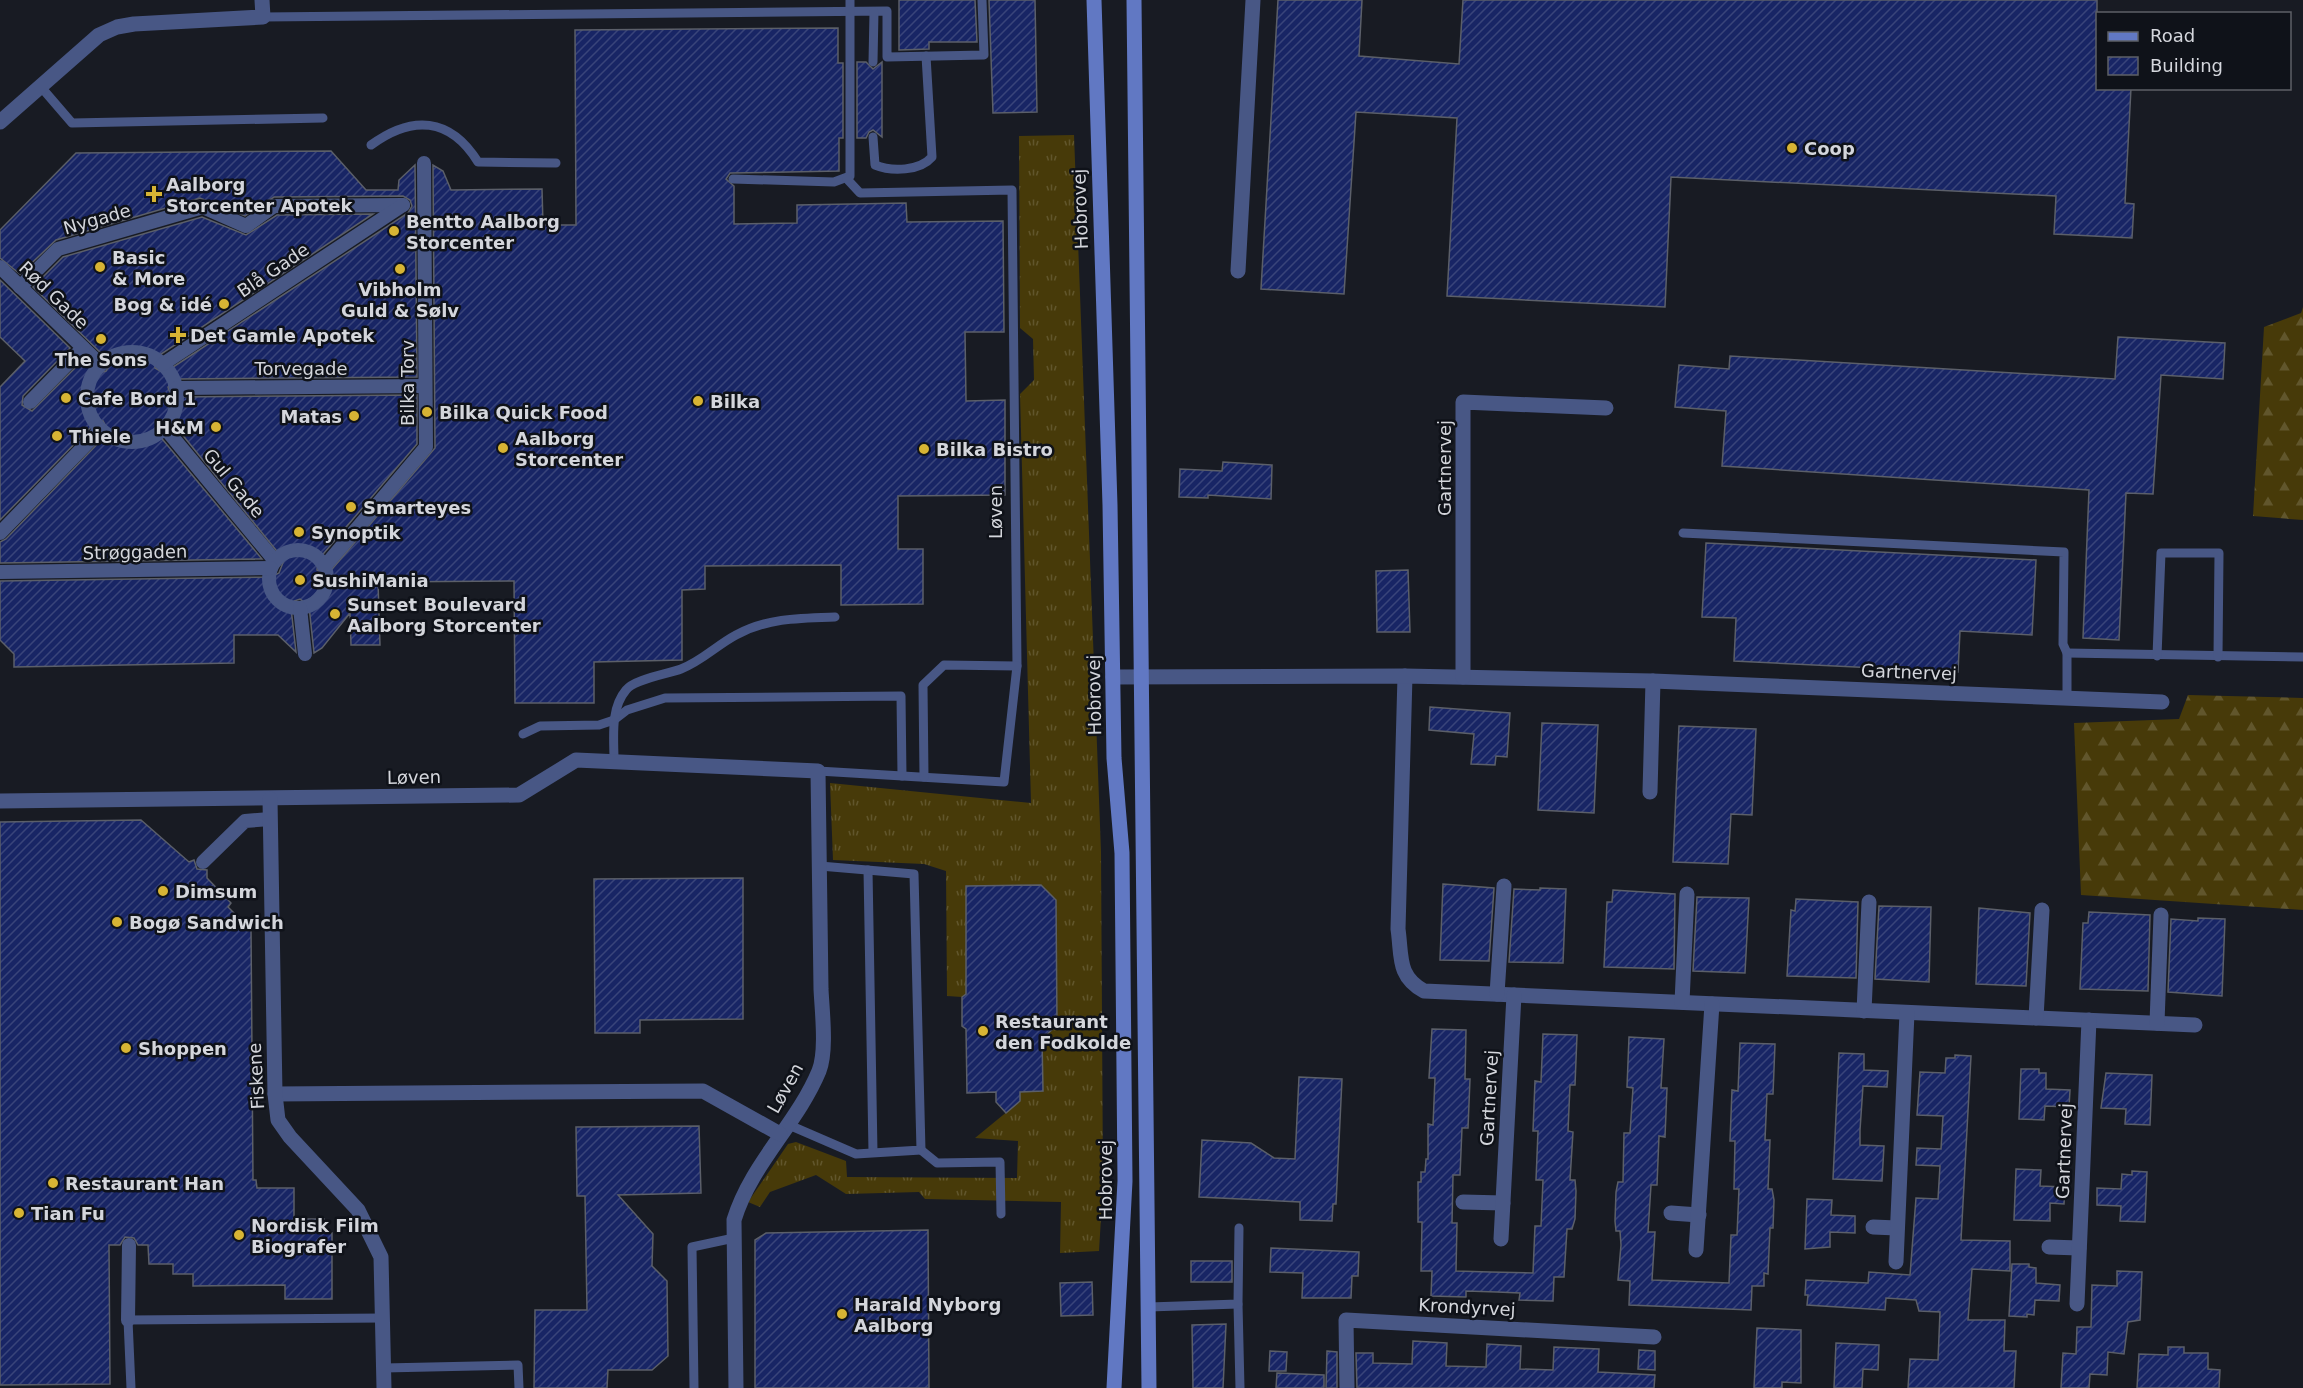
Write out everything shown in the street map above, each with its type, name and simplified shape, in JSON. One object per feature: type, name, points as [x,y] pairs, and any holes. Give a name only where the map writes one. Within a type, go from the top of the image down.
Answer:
[{"type":"main road","name":"Hobrovej","points":[[1095,0],[1114,758],[1122,853],[1124,1232],[1114,1388]]},
{"type":"main road","points":[[1134,0],[1149,1388]]},
{"type":"street","points":[[2,117],[99,35],[117,27],[134,24],[264,17],[262,0]]},
{"type":"street","points":[[1238,271],[1253,0]]},
{"type":"street","name":"Bilka Torv","points":[[325,566],[426,447],[424,163]]},
{"type":"street","name":"Nygade","points":[[20,287],[58,249],[203,207],[246,226],[274,206],[403,205]]},
{"type":"street","name":"Blå Gade","points":[[164,364],[403,205]]},
{"type":"street","name":"Rød Gade","points":[[0,267],[100,364]]},
{"type":"street","name":"Rød Gade","points":[[30,402],[83,348]]},
{"type":"street","points":[[125,352],[138,352],[152,356],[164,364],[177,388],[177,402],[165,428],[154,437],[126,442],[112,438],[100,430],[87,405],[87,390],[91,376],[100,364],[125,352]]},
{"type":"street","name":"Torvegade","points":[[177,388],[425,386]]},
{"type":"street","name":"Gartnervej","points":[[1463,677],[1463,402],[1606,408]]},
{"type":"street","name":"Gul Gade","points":[[165,428],[273,564]]},
{"type":"street","points":[[0,533],[100,430]]},
{"type":"street","points":[[301,549],[319,558],[325,566],[327,584],[324,593],[318,601],[300,608],[281,603],[274,596],[269,577],[273,564],[282,554],[301,549]]},
{"type":"street","name":"Strøggaden","points":[[0,572],[273,564]]},
{"type":"street","points":[[300,608],[305,654]]},
{"type":"street","points":[[1405,676],[1398,929],[1403,970],[1409,982],[1424,991],[2195,1025]]},
{"type":"street","name":"Gartnervej","points":[[1113,677],[1405,676],[1653,681],[2162,702]]},
{"type":"street","points":[[1650,792],[1653,681]]},
{"type":"street","name":"Løven","points":[[0,801],[519,795],[576,760],[818,771],[822,1042],[820,1069],[741,1196],[734,1220],[736,1388]]},
{"type":"street","name":"Fiskene","points":[[270,799],[275,1094],[278,1120],[290,1137],[358,1210],[371,1232],[381,1257],[384,1388]]},
{"type":"street","points":[[203,862],[245,820],[270,819]]},
{"type":"street","points":[[1497,994],[1504,886]]},
{"type":"street","points":[[1682,1002],[1687,894]]},
{"type":"street","points":[[1864,1011],[1869,902]]},
{"type":"street","points":[[2036,1018],[2042,910]]},
{"type":"street","points":[[2157,1023],[2161,915]]},
{"type":"street","name":"Gartnervej","points":[[1501,1239],[1514,995]]},
{"type":"street","points":[[1696,1250],[1712,1004]]},
{"type":"street","points":[[1896,1262],[1907,1013]]},
{"type":"street","name":"Gartnervej","points":[[2077,1304],[2089,1020]]},
{"type":"street","name":"Løven","points":[[275,1094],[703,1091],[784,1129]]},
{"type":"street","points":[[1463,1202],[1503,1203]]},
{"type":"street","points":[[1671,1213],[1698,1215]]},
{"type":"street","points":[[1873,1227],[1897,1228]]},
{"type":"street","points":[[128,1320],[129,1245]]},
{"type":"street","points":[[2049,1247],[2079,1248]]},
{"type":"street","name":"Krondyrvej","points":[[1347,1388],[1346,1320],[1654,1337]]},
{"type":"lane","points":[[733,179],[834,182],[847,178],[852,166],[850,0]]},
{"type":"lane","points":[[887,0],[887,57],[984,54],[982,0]]},
{"type":"lane","points":[[264,17],[887,11]]},
{"type":"lane","points":[[873,62],[874,12]]},
{"type":"lane","points":[[873,137],[875,165],[883,169],[926,165],[932,157],[926,56]]},
{"type":"lane","points":[[40,87],[72,123],[322,118]]},
{"type":"lane","points":[[371,145],[399,128],[424,124],[452,132],[478,162],[556,163]]},
{"type":"lane","name":"Løven","points":[[818,771],[1004,782],[1017,666],[1012,190],[861,193],[847,178]]},
{"type":"lane","points":[[1683,533],[2064,552],[2063,644],[2067,653],[2067,698]]},
{"type":"lane","points":[[2157,656],[2161,553],[2219,553],[2218,657]]},
{"type":"lane","points":[[614,760],[614,720],[618,701],[628,687],[682,669],[737,635],[782,619],[835,617]]},
{"type":"lane","points":[[2067,653],[2303,657]]},
{"type":"lane","points":[[924,777],[923,685],[944,665],[1017,666]]},
{"type":"lane","points":[[523,734],[540,726],[599,725],[614,720],[627,710],[665,698],[901,696],[902,776]]},
{"type":"lane","points":[[820,866],[914,874],[921,1150]]},
{"type":"lane","points":[[868,870],[873,1152]]},
{"type":"lane","points":[[784,1129],[856,1154],[921,1150],[937,1163],[1000,1161],[1001,1214]]},
{"type":"lane","points":[[1239,1228],[1240,1388]]},
{"type":"lane","points":[[694,1388],[692,1247],[734,1238]]},
{"type":"lane","points":[[1149,1307],[1238,1304]]},
{"type":"lane","points":[[131,1388],[128,1320],[384,1318]]},
{"type":"lane","points":[[384,1368],[518,1365],[519,1388]]},
{"type":"green space","points":[[1074,135],[1101,852],[1103,1184],[1099,1251],[1060,1253],[1061,1202],[925,1199],[919,1192],[846,1194],[816,1175],[770,1192],[760,1207],[748,1202],[788,1144],[796,1142],[846,1161],[847,1177],[1017,1178],[1018,1141],[975,1138],[1020,1101],[1020,1092],[1043,1091],[1042,1039],[1057,1025],[1056,900],[1041,885],[967,886],[966,994],[962,997],[947,996],[946,871],[924,864],[833,860],[830,783],[1031,803],[1020,394],[1034,380],[1033,339],[1020,328],[1019,136]]},
{"type":"green space","points":[[2303,307],[2303,520],[2253,516],[2264,327],[2301,313]]},
{"type":"green space","points":[[2188,695],[2303,698],[2303,910],[2081,895],[2074,723],[2179,719]]},
{"type":"building","points":[[899,0],[975,0],[977,42],[929,42],[929,49],[899,50]]},
{"type":"building","points":[[989,0],[1035,0],[1037,112],[993,113]]},
{"type":"building","name":"Coop","points":[[1278,0],[1362,0],[1359,56],[1459,64],[1463,0],[2097,0],[2096,90],[2131,90],[2125,203],[2134,204],[2132,238],[2054,234],[2056,196],[1671,177],[1665,307],[1447,296],[1457,118],[1356,112],[1344,294],[1261,289]]},
{"type":"building","name":"Aalborg Storcenter","points":[[838,28],[838,63],[843,63],[843,138],[839,138],[839,171],[730,173],[726,179],[734,186],[734,224],[797,223],[797,205],[906,203],[907,222],[1003,221],[1004,332],[965,332],[966,401],[1005,400],[1005,495],[898,496],[898,549],[923,549],[923,604],[841,605],[841,565],[705,566],[705,589],[682,590],[682,660],[594,662],[594,703],[515,703],[514,581],[378,582],[380,645],[351,645],[350,613],[322,648],[314,653],[309,606],[300,599],[294,601],[291,608],[296,652],[278,635],[234,635],[234,663],[14,667],[14,654],[0,640],[0,581],[271,577],[279,573],[284,560],[172,422],[164,419],[157,424],[158,434],[262,559],[0,563],[0,542],[6,539],[109,432],[103,421],[94,424],[0,520],[0,387],[25,361],[0,337],[0,280],[70,348],[23,396],[22,405],[32,411],[83,360],[98,373],[106,371],[109,366],[106,358],[33,287],[63,257],[202,217],[246,235],[277,215],[373,214],[158,356],[155,368],[164,373],[408,213],[412,206],[410,200],[403,196],[274,197],[245,216],[200,198],[56,240],[20,274],[0,258],[0,230],[76,153],[331,151],[366,190],[398,190],[399,180],[415,165],[417,377],[177,379],[172,381],[168,387],[170,393],[177,397],[417,395],[417,444],[318,560],[317,570],[327,575],[435,448],[433,165],[443,171],[451,190],[542,189],[543,225],[576,225],[575,30]]},
{"type":"building","points":[[857,62],[866,62],[873,69],[882,62],[882,137],[873,130],[866,138],[857,138]]},
{"type":"building","points":[[2118,337],[2225,343],[2223,379],[2161,375],[2153,494],[2126,493],[2119,640],[2083,638],[2089,490],[1722,466],[1726,411],[1675,407],[1679,365],[1729,369],[1730,356],[2115,379]]},
{"type":"building","points":[[1223,462],[1272,465],[1271,499],[1208,495],[1208,498],[1179,497],[1180,469],[1222,471]]},
{"type":"building","points":[[1706,543],[2036,560],[2032,635],[1960,631],[1958,672],[1734,661],[1736,618],[1702,617]]},
{"type":"building","points":[[1408,570],[1410,632],[1377,632],[1376,571]]},
{"type":"building","points":[[1430,707],[1510,713],[1507,757],[1496,756],[1495,765],[1471,764],[1474,734],[1429,730]]},
{"type":"building","points":[[1542,723],[1598,725],[1594,813],[1538,810]]},
{"type":"building","points":[[1679,726],[1756,729],[1752,815],[1731,814],[1728,864],[1673,862]]},
{"type":"building","name":"Shoppen","points":[[141,820],[189,862],[194,860],[197,869],[207,870],[207,878],[231,903],[228,907],[251,930],[253,1180],[256,1180],[257,1188],[294,1188],[294,1219],[324,1219],[324,1233],[332,1233],[332,1299],[285,1299],[285,1285],[193,1286],[193,1274],[173,1274],[173,1264],[149,1264],[148,1245],[138,1245],[134,1238],[125,1237],[120,1245],[109,1245],[110,1384],[0,1385],[0,822]]},
{"type":"building","points":[[743,878],[743,1019],[640,1020],[640,1033],[595,1033],[594,879]]},
{"type":"building","points":[[1443,884],[1494,888],[1489,961],[1440,960]]},
{"type":"building","points":[[1041,885],[1056,900],[1057,1025],[1042,1039],[1043,1091],[1020,1092],[1020,1101],[1006,1113],[996,1102],[996,1092],[967,1093],[966,1029],[962,1026],[962,997],[966,994],[966,886]]},
{"type":"building","points":[[1540,888],[1566,889],[1563,963],[1509,962],[1514,889],[1540,890]]},
{"type":"building","points":[[1613,890],[1675,894],[1674,969],[1604,967],[1607,902],[1612,902]]},
{"type":"building","points":[[1697,897],[1749,898],[1745,973],[1693,971]]},
{"type":"building","points":[[1796,899],[1858,902],[1856,978],[1787,976],[1791,910],[1795,911]]},
{"type":"building","points":[[1879,906],[1931,907],[1929,982],[1875,979]]},
{"type":"building","points":[[1979,908],[2030,913],[2026,986],[1976,984]]},
{"type":"building","points":[[2089,912],[2150,915],[2148,991],[2080,989],[2083,923],[2088,923]]},
{"type":"building","points":[[2198,918],[2225,919],[2222,996],[2168,992],[2171,919],[2198,921]]},
{"type":"building","points":[[1432,1029],[1466,1030],[1465,1079],[1470,1079],[1468,1128],[1462,1128],[1460,1175],[1453,1175],[1452,1223],[1457,1223],[1456,1271],[1533,1273],[1535,1226],[1541,1226],[1543,1180],[1536,1180],[1538,1131],[1533,1131],[1535,1081],[1541,1082],[1543,1034],[1577,1035],[1575,1085],[1570,1085],[1568,1131],[1573,1132],[1570,1180],[1575,1180],[1575,1219],[1572,1229],[1567,1229],[1564,1277],[1554,1277],[1553,1301],[1519,1300],[1520,1293],[1497,1292],[1466,1291],[1466,1297],[1431,1296],[1432,1271],[1421,1271],[1422,1222],[1418,1222],[1418,1182],[1421,1182],[1421,1172],[1425,1172],[1426,1159],[1428,1159],[1428,1124],[1433,1125],[1435,1078],[1429,1078]]},
{"type":"building","points":[[1629,1037],[1664,1039],[1661,1088],[1667,1088],[1665,1137],[1659,1136],[1657,1185],[1651,1185],[1648,1232],[1655,1232],[1652,1280],[1729,1283],[1731,1235],[1737,1235],[1739,1189],[1734,1189],[1735,1141],[1730,1141],[1732,1090],[1738,1091],[1740,1043],[1775,1044],[1773,1094],[1767,1094],[1765,1140],[1770,1140],[1768,1189],[1772,1189],[1774,1200],[1773,1228],[1770,1228],[1768,1274],[1764,1273],[1764,1286],[1752,1286],[1751,1310],[1629,1305],[1630,1281],[1618,1280],[1621,1245],[1620,1231],[1616,1231],[1615,1221],[1618,1182],[1623,1182],[1624,1133],[1630,1133],[1633,1088],[1627,1087]]},
{"type":"building","points":[[1839,1053],[1864,1054],[1864,1070],[1888,1071],[1887,1087],[1863,1086],[1860,1130],[1860,1145],[1884,1146],[1882,1181],[1833,1179]]},
{"type":"building","points":[[1955,1055],[1971,1056],[1961,1240],[2010,1241],[2010,1271],[1972,1269],[1968,1320],[2005,1320],[2004,1351],[2016,1351],[2014,1388],[1908,1388],[1910,1359],[1938,1360],[1940,1312],[1919,1311],[1916,1300],[1886,1298],[1885,1310],[1807,1305],[1808,1295],[1805,1295],[1806,1280],[1868,1283],[1869,1272],[1910,1275],[1916,1198],[1938,1199],[1940,1166],[1916,1165],[1917,1148],[1941,1149],[1943,1116],[1917,1115],[1920,1072],[1945,1073],[1946,1058],[1955,1058]]},
{"type":"building","points":[[2021,1069],[2039,1069],[2039,1073],[2046,1073],[2046,1089],[2070,1090],[2069,1107],[2045,1106],[2044,1120],[2019,1119]]},
{"type":"building","points":[[2106,1073],[2152,1075],[2150,1125],[2125,1124],[2126,1109],[2101,1108]]},
{"type":"building","points":[[1299,1077],[1342,1079],[1336,1204],[1333,1204],[1332,1221],[1300,1220],[1300,1202],[1199,1197],[1202,1140],[1251,1143],[1274,1158],[1295,1159]]},
{"type":"building","points":[[699,1126],[701,1193],[618,1195],[653,1234],[652,1266],[667,1281],[668,1356],[652,1370],[608,1370],[607,1388],[534,1388],[535,1310],[587,1310],[585,1196],[577,1196],[576,1127]]},
{"type":"building","points":[[2016,1169],[2041,1170],[2040,1186],[2065,1187],[2064,1204],[2050,1203],[2050,1221],[2014,1220]]},
{"type":"building","points":[[2132,1171],[2147,1172],[2145,1222],[2120,1221],[2121,1206],[2097,1205],[2097,1188],[2121,1189],[2122,1174],[2132,1175]]},
{"type":"building","points":[[1807,1199],[1832,1200],[1831,1215],[1855,1216],[1855,1233],[1830,1232],[1830,1247],[1805,1249]]},
{"type":"building","name":"Harald Nyborg Aalborg","points":[[928,1230],[929,1388],[755,1388],[755,1240],[766,1233]]},
{"type":"building","points":[[1271,1248],[1359,1252],[1358,1276],[1352,1276],[1351,1298],[1302,1298],[1303,1273],[1270,1272]]},
{"type":"building","points":[[1191,1261],[1232,1261],[1232,1282],[1191,1282]]},
{"type":"building","points":[[2012,1264],[2029,1264],[2029,1267],[2036,1268],[2036,1283],[2060,1285],[2059,1301],[2035,1300],[2034,1315],[2009,1316]]},
{"type":"building","points":[[2117,1271],[2142,1272],[2140,1320],[2128,1322],[2124,1354],[2108,1352],[2107,1375],[2090,1374],[2089,1388],[2061,1388],[2063,1353],[2076,1354],[2077,1327],[2091,1327],[2092,1285],[2117,1286]]},
{"type":"building","points":[[1092,1282],[1093,1315],[1061,1316],[1060,1283]]},
{"type":"building","points":[[1226,1324],[1223,1388],[1193,1388],[1192,1325]]},
{"type":"building","points":[[1757,1328],[1801,1330],[1801,1383],[1782,1382],[1782,1388],[1754,1388]]},
{"type":"building","points":[[1413,1341],[1447,1343],[1446,1366],[1486,1367],[1487,1344],[1521,1346],[1520,1369],[1553,1370],[1554,1347],[1599,1349],[1598,1372],[1655,1375],[1654,1388],[1357,1388],[1356,1353],[1373,1353],[1373,1363],[1412,1364]]},
{"type":"building","points":[[1836,1343],[1879,1345],[1878,1370],[1863,1369],[1862,1388],[1834,1388]]},
{"type":"building","points":[[2168,1347],[2184,1347],[2184,1353],[2208,1353],[2208,1369],[2220,1370],[2219,1388],[2137,1388],[2139,1354],[2168,1355]]},
{"type":"building","points":[[1639,1350],[1655,1351],[1655,1370],[1638,1369]]},
{"type":"building","points":[[1270,1351],[1287,1352],[1286,1371],[1269,1371]]},
{"type":"building","points":[[1327,1351],[1337,1352],[1337,1388],[1326,1388]]},
{"type":"building","points":[[1277,1373],[1324,1375],[1324,1388],[1276,1388]]},
{"type":"place","name":"Coop","points":[[1792,148]]},
{"type":"place","name":"Aalborg Storcenter Apotek","points":[[154,194]]},
{"type":"place","name":"Bentto Aalborg Storcenter","points":[[394,231]]},
{"type":"place","name":"Basic & More","points":[[100,267]]},
{"type":"place","name":"Vibholm Guld & Sølv","points":[[400,269]]},
{"type":"place","name":"Bog & idé","points":[[224,304]]},
{"type":"place","name":"Det Gamle Apotek","points":[[178,335]]},
{"type":"place","name":"The Sons","points":[[101,339]]},
{"type":"place","name":"Cafe Bord 1","points":[[66,398]]},
{"type":"place","name":"Bilka","points":[[698,401]]},
{"type":"place","name":"Bilka Quick Food","points":[[427,412]]},
{"type":"place","name":"Matas","points":[[354,416]]},
{"type":"place","name":"H&M","points":[[216,427]]},
{"type":"place","name":"Thiele","points":[[57,436]]},
{"type":"place","name":"Aalborg Storcenter","points":[[503,448]]},
{"type":"place","name":"Bilka Bistro","points":[[924,449]]},
{"type":"place","name":"Smarteyes","points":[[351,507]]},
{"type":"place","name":"Synoptik","points":[[299,532]]},
{"type":"place","name":"SushiMania","points":[[300,580]]},
{"type":"place","name":"Sunset Boulevard Aalborg Storcenter","points":[[335,614]]},
{"type":"place","name":"Dimsum","points":[[163,891]]},
{"type":"place","name":"Bogø Sandwich","points":[[117,922]]},
{"type":"place","name":"Restaurant den Fodkolde","points":[[983,1031]]},
{"type":"place","name":"Shoppen","points":[[126,1048]]},
{"type":"place","name":"Restaurant Han","points":[[53,1183]]},
{"type":"place","name":"Tian Fu","points":[[19,1213]]},
{"type":"place","name":"Nordisk Film Biografer","points":[[239,1235]]},
{"type":"place","name":"Harald Nyborg Aalborg","points":[[842,1314]]}]
